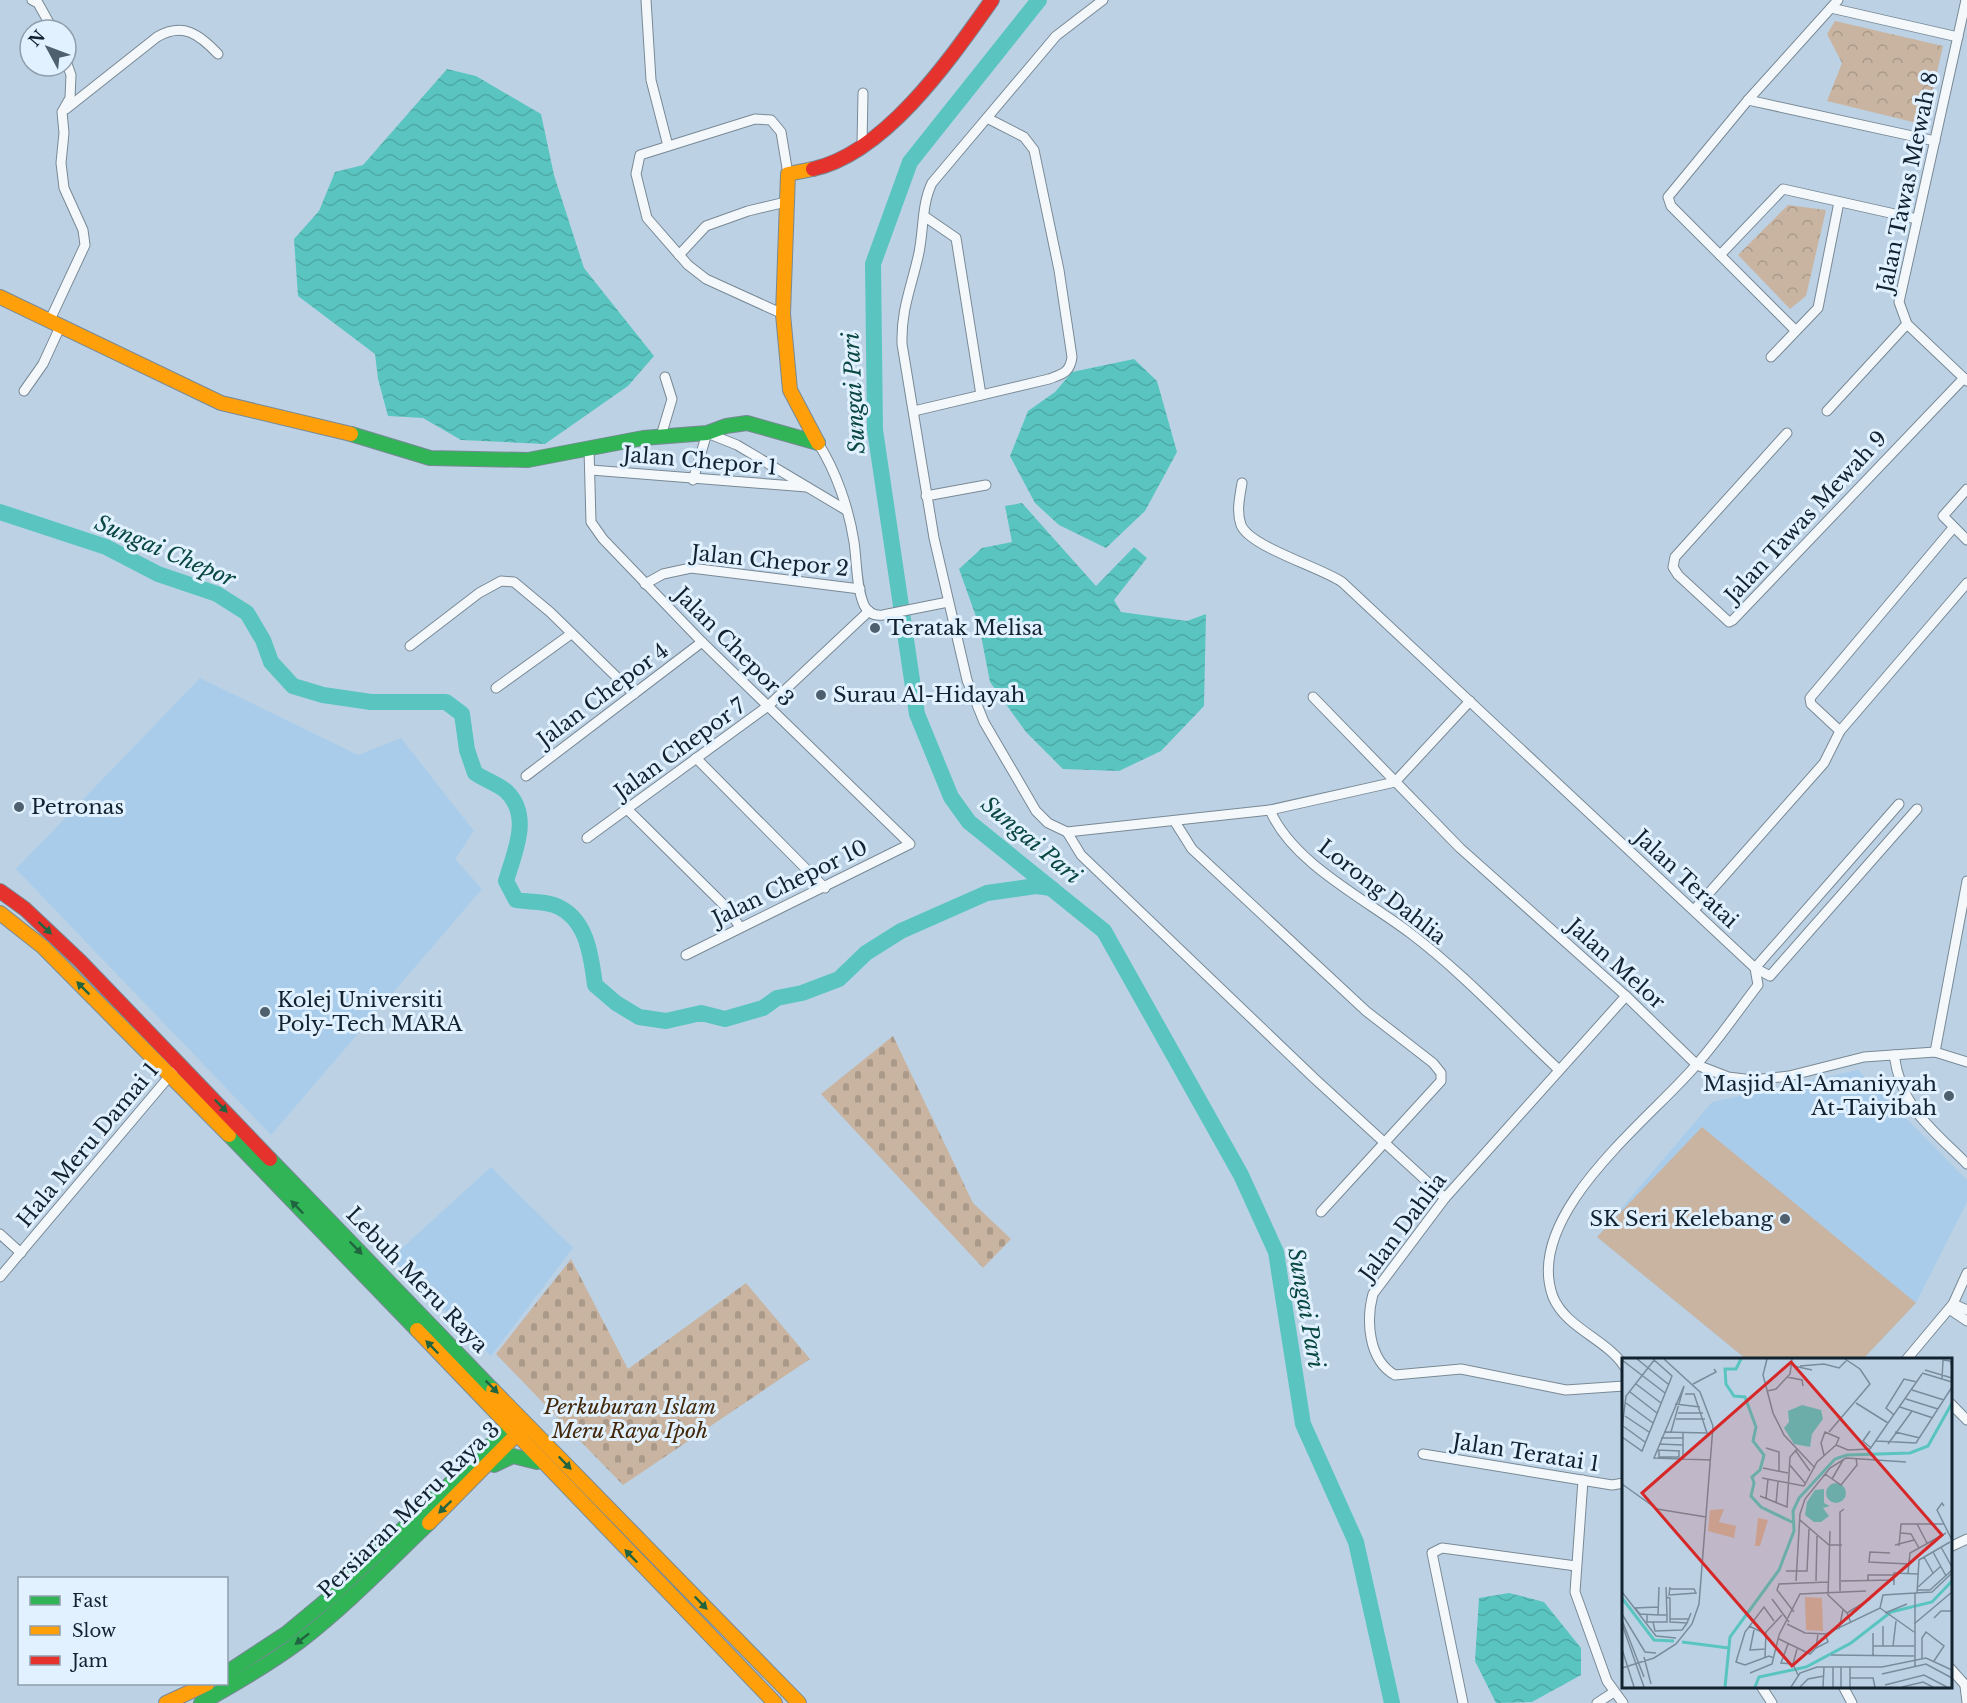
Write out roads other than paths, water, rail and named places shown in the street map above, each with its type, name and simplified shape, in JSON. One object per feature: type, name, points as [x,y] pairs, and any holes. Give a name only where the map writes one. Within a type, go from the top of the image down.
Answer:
[{"type":"main road","points":[[818,442],[790,390],[783,314],[788,174],[829,165],[862,144],[908,104],[992,0]]},
{"type":"main road","points":[[0,297],[221,403],[324,426],[419,455],[528,460],[661,436],[707,434],[726,426],[747,423],[818,442]]},
{"type":"main road","name":"Lebuh Meru Raya","points":[[0,891],[25,909],[80,961],[799,1703]]},
{"type":"main road","name":"Lebuh Meru Raya","points":[[0,913],[43,947],[171,1075],[775,1703]]},
{"type":"main road","points":[[472,1390],[492,1422],[493,1432],[482,1453]]},
{"type":"main road","name":"Persiaran Meru Raya 3","points":[[201,1703],[252,1674],[307,1636],[338,1610],[469,1484],[525,1421]]},
{"type":"main road","name":"Persiaran Meru Raya 3","points":[[228,1671],[287,1633],[334,1594],[482,1453],[513,1432]]},
{"type":"main road","points":[[469,1484],[496,1464],[513,1456],[527,1458],[545,1466]]},
{"type":"main road","points":[[166,1703],[203,1685]]},
{"type":"street","points":[[646,0],[651,80],[668,146]]},
{"type":"street","points":[[1103,0],[1056,36],[932,183],[926,197],[902,325],[926,496],[948,602],[967,680],[978,710],[1036,811],[1048,823],[1067,832],[1270,810],[1395,782],[1470,701]]},
{"type":"street","name":"Jalan Tawas Mewah 8","points":[[1965,380],[1906,324],[1899,302],[1966,0]]},
{"type":"street","points":[[37,1],[46,18]]},
{"type":"street","points":[[1795,330],[1669,205],[1668,197],[1748,100],[1834,4],[1958,37]]},
{"type":"street","points":[[62,112],[157,37],[170,30],[181,29],[190,33],[206,41],[218,54]]},
{"type":"street","points":[[24,391],[43,364],[85,245],[83,230],[64,188],[61,163],[64,133],[62,112],[70,98],[71,78]]},
{"type":"street","points":[[862,144],[863,93]]},
{"type":"street","points":[[1748,100],[1935,141]]},
{"type":"street","points":[[914,411],[1066,373],[1071,368],[1072,357],[1059,270],[1034,150],[1024,137],[987,118]]},
{"type":"street","points":[[783,314],[706,279],[679,255],[647,218],[636,174],[640,155],[754,119],[771,120],[781,132],[788,174]]},
{"type":"street","points":[[1720,255],[1783,189],[1917,219]]},
{"type":"street","points":[[679,255],[706,226],[748,211],[786,202]]},
{"type":"street","points":[[1771,357],[1818,308],[1839,202]]},
{"type":"street","points":[[924,216],[956,238],[981,395]]},
{"type":"street","points":[[1827,411],[1906,324]]},
{"type":"street","points":[[661,436],[672,399],[665,376]]},
{"type":"street","name":"Jalan Tawas Mewah 9","points":[[1787,433],[1675,557],[1673,567],[1678,575],[1729,622],[1965,380]]},
{"type":"street","points":[[693,480],[707,434]]},
{"type":"street","name":"Jalan Chepor 1","points":[[707,434],[737,446],[846,510]]},
{"type":"street","points":[[818,442],[832,468],[846,510],[854,539],[860,589]]},
{"type":"street","name":"Jalan Chepor 3","points":[[589,449],[591,522],[603,539],[702,642],[909,844]]},
{"type":"street","name":"Jalan Chepor 1","points":[[591,470],[693,480],[807,487]]},
{"type":"street","name":"Jalan Teratai","points":[[1242,483],[1238,508],[1242,526],[1260,543],[1332,575],[1342,582],[1755,968]]},
{"type":"street","points":[[926,496],[986,485]]},
{"type":"street","points":[[1967,489],[1943,516],[1967,540]]},
{"type":"street","points":[[1840,731],[1810,704],[1810,698],[1953,528]]},
{"type":"street","name":"Jalan Chepor 2","points":[[645,584],[663,574],[691,568],[860,589],[869,611]]},
{"type":"street","points":[[410,646],[479,593],[501,581],[514,582],[634,693]]},
{"type":"street","points":[[1694,910],[1824,763],[1840,731],[1967,583]]},
{"type":"street","points":[[869,611],[883,615],[948,602]]},
{"type":"street","name":"Jalan Chepor 7","points":[[587,838],[768,706],[869,611]]},
{"type":"street","points":[[496,688],[571,634]]},
{"type":"street","name":"Jalan Chepor 4","points":[[526,776],[702,642]]},
{"type":"street","name":"Jalan Melor","points":[[1313,697],[1460,848],[1626,996],[1697,1065],[1728,1077],[1766,1079],[1789,1076],[1864,1057],[1894,1054],[1935,1052],[1967,1062]]},
{"type":"street","points":[[696,758],[825,888]]},
{"type":"street","points":[[1755,968],[1899,804]]},
{"type":"street","points":[[627,809],[726,908],[740,927]]},
{"type":"street","points":[[1755,968],[1770,976],[1917,809]]},
{"type":"street","name":"Lorong Dahlia","points":[[1270,810],[1274,821],[1312,864],[1411,933],[1559,1070]]},
{"type":"street","points":[[1174,822],[1192,849],[1209,865],[1366,1011],[1433,1063],[1441,1073],[1441,1081],[1321,1212]]},
{"type":"street","points":[[1067,832],[1081,855],[1304,1069],[1445,1198]]},
{"type":"street","name":"Jalan Chepor 10","points":[[686,955],[825,888],[909,844]]},
{"type":"street","points":[[1935,1052],[1967,881]]},
{"type":"street","points":[[1622,1364],[1617,1356],[1575,1324],[1554,1298],[1549,1268],[1550,1250],[1574,1200],[1604,1160],[1697,1065],[1758,985],[1755,968]]},
{"type":"street","name":"Jalan Dahlia","points":[[1622,1386],[1566,1390],[1461,1370],[1395,1375],[1387,1370],[1380,1361],[1368,1327],[1373,1294],[1445,1198],[1626,996]]},
{"type":"street","points":[[1894,1054],[1898,1080],[1912,1110],[1967,1164]]},
{"type":"street","name":"Hala Meru Damai 1","points":[[0,1277],[181,1064]]},
{"type":"street","points":[[0,1234],[21,1253]]},
{"type":"street","points":[[1907,1358],[1951,1306],[1967,1273]]},
{"type":"street","points":[[1951,1306],[1967,1310]]},
{"type":"street","points":[[1951,1306],[1967,1321]]},
{"type":"street","points":[[1952,1405],[1967,1420]]},
{"type":"street","name":"Jalan Teratai 1","points":[[1423,1455],[1612,1485],[1622,1483]]},
{"type":"street","points":[[1583,1480],[1575,1592],[1585,1625],[1614,1692],[1623,1703]]},
{"type":"street","points":[[1952,1546],[1967,1539]]},
{"type":"street","points":[[1463,1703],[1443,1603],[1431,1558],[1434,1551],[1442,1548],[1576,1566]]},
{"type":"street","points":[[1952,1670],[1966,1687],[1967,1702]]},
{"type":"street","points":[[1762,1688],[1772,1703]]},
{"type":"street","points":[[1844,1688],[1852,1703]]},
{"type":"street","points":[[1597,1703],[1614,1692]]},
{"type":"water","points":[[447,69],[476,76],[541,114],[554,175],[584,268],[654,356],[628,386],[545,444],[461,440],[423,418],[388,416],[378,379],[375,354],[298,296],[294,239],[319,211],[335,172],[363,165]]},
{"type":"water","points":[[1134,359],[1157,381],[1177,452],[1145,511],[1106,548],[1059,525],[1035,503],[1010,456],[1028,411],[1055,392],[1072,372]]},
{"type":"water","points":[[1022,503],[1096,586],[1134,547],[1147,558],[1114,600],[1121,612],[1187,621],[1206,614],[1204,706],[1161,751],[1119,771],[1063,769],[1026,732],[990,682],[979,625],[959,569],[982,548],[1012,542],[1005,506]]},
{"type":"water","points":[[1509,1593],[1544,1602],[1581,1648],[1581,1675],[1532,1702],[1496,1703],[1475,1661],[1479,1598]]},
{"type":"waterway","name":"Sungai Pari","points":[[1039,0],[910,162],[873,264],[875,430],[917,714],[951,797],[969,822],[1104,931],[1241,1175],[1276,1252],[1303,1424],[1356,1542],[1392,1703]]},
{"type":"waterway","name":"Sungai Chepor","points":[[0,512],[106,547],[158,574],[217,594],[247,613],[263,640],[271,662],[293,686],[323,695],[371,702],[446,702],[462,714],[467,750],[475,773],[507,792],[519,813],[519,835],[506,881],[516,900],[554,905],[574,918],[589,950],[595,985],[616,1003],[639,1017],[666,1021],[701,1013],[725,1019],[763,1008],[777,998],[802,993],[839,979],[866,953],[901,931],[987,893],[1036,886],[1051,888]]},
{"type":"place","name":"Teratak Melisa","points":[[875,628]]},
{"type":"place","name":"Surau Al-Hidayah","points":[[821,695]]},
{"type":"place","name":"Petronas","points":[[19,807]]},
{"type":"place","name":"Kolej Universiti Poly-Tech MARA","points":[[265,1012]]},
{"type":"place","name":"Masjid Al-Amaniyyah At-Taiyibah","points":[[1949,1096]]},
{"type":"place","name":"SK Seri Kelebang","points":[[1785,1219]]},
{"type":"park label","name":"Perkuburan Islam Meru Raya Ipoh","points":[[630,1419]]}]
